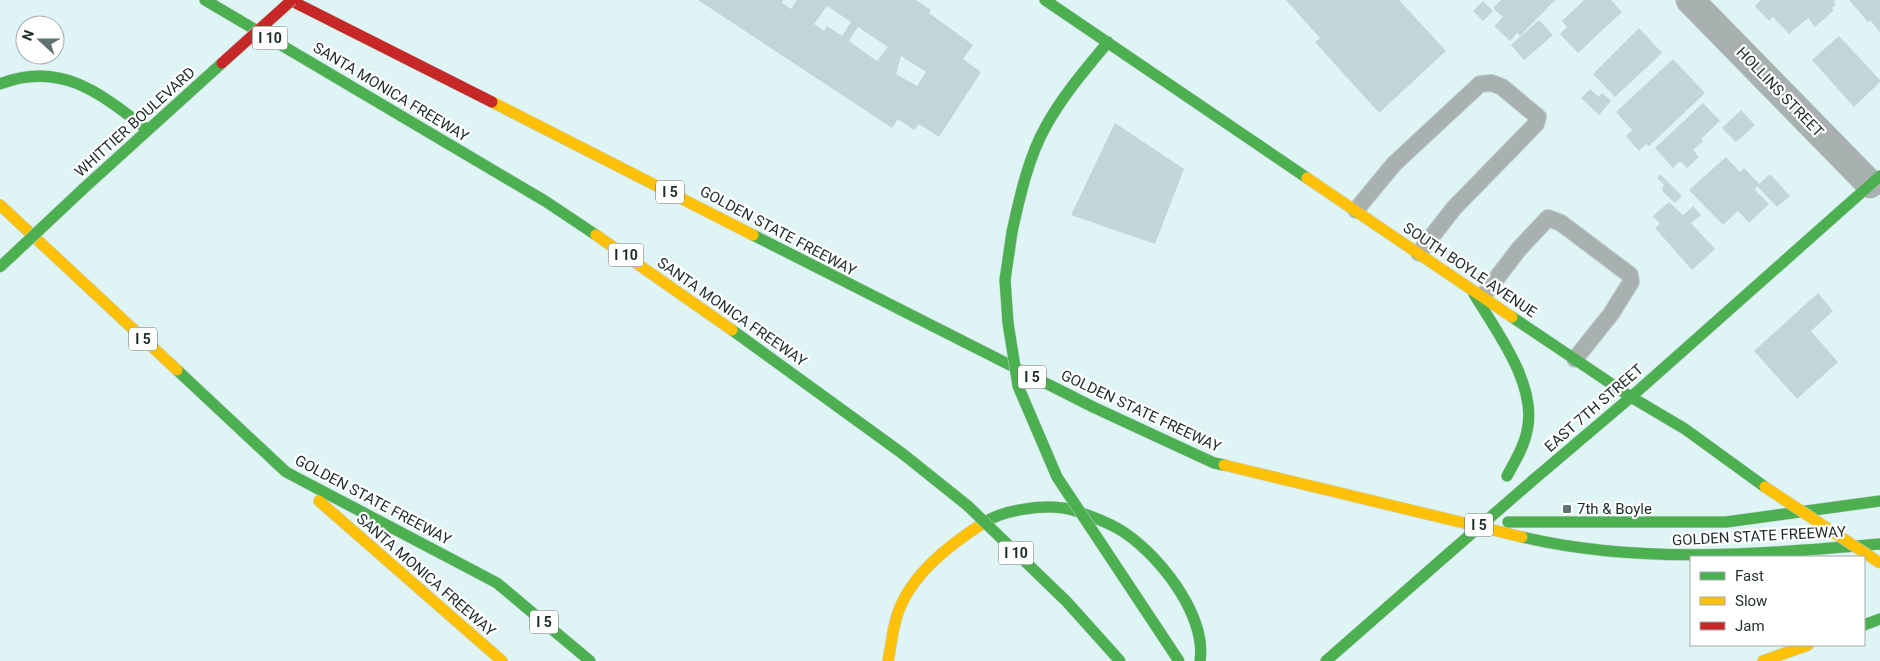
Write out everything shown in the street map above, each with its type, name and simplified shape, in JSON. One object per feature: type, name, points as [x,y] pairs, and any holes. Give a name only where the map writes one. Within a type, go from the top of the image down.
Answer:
[{"type":"main road","name":"SANTA MONICA FREEWAY","points":[[205,0],[545,201],[665,281],[903,454],[968,506],[1067,602],[1120,661]]},
{"type":"main road","name":"WHITTIER BOULEVARD","points":[[0,267],[291,0]]},
{"type":"main road","name":"GOLDEN STATE FREEWAY","points":[[291,0],[682,198],[850,286],[1093,407],[1214,463],[1583,549],[1630,554],[1678,556],[1761,554],[1880,544]]},
{"type":"main road","name":"SOUTH BOYLE AVENUE","points":[[1045,0],[1631,397],[1685,428],[1765,487],[1880,563]]},
{"type":"main road","points":[[1108,42],[1062,100],[1040,138],[1025,178],[1012,232],[1005,280],[1008,323],[1018,386],[1057,477],[1179,661]]},
{"type":"main road","points":[[0,84],[24,73],[39,73],[66,79],[109,101],[148,130]]},
{"type":"main road","name":"EAST 7TH STREET","points":[[1326,661],[1631,397],[1875,180]]},
{"type":"main road","name":"GOLDEN STATE FREEWAY","points":[[0,205],[286,472],[498,583],[590,661]]},
{"type":"main road","points":[[1477,292],[1516,367],[1528,409],[1529,416],[1524,442],[1504,480]]},
{"type":"main road","name":"SANTA MONICA FREEWAY","points":[[286,472],[502,661]]},
{"type":"main road","points":[[1471,524],[1558,521],[1726,522],[1880,501]]},
{"type":"main road","points":[[1448,554],[1484,507]]},
{"type":"main road","points":[[888,661],[896,618],[910,587],[936,558],[960,538],[995,516],[1064,508],[1117,528],[1149,554],[1175,582],[1193,616],[1201,654],[1200,661]]},
{"type":"main road","points":[[1865,624],[1880,619]]},
{"type":"main road","points":[[1763,661],[1805,646]]},
{"type":"street","name":"HOLLINS STREET","points":[[1690,0],[1875,180]]},
{"type":"lane","points":[[1356,210],[1394,164],[1480,84],[1492,83],[1502,87],[1538,117],[1536,124],[1454,208],[1419,253]]},
{"type":"lane","points":[[1477,292],[1548,218],[1561,223],[1630,275],[1631,282],[1611,314],[1575,359]]},
{"type":"building","points":[[698,0],[783,0],[782,3],[791,9],[797,0],[916,0],[931,10],[929,13],[973,45],[963,59],[981,72],[939,137],[919,124],[914,130],[898,119],[892,128]],"holes":[[[827,6],[851,22],[842,36],[827,26],[824,31],[814,24]],[[858,27],[888,47],[877,61],[849,41]],[[901,56],[926,72],[917,86],[896,74]]]},
{"type":"building","points":[[1286,0],[1399,0],[1446,51],[1379,113],[1315,42],[1320,38]]},
{"type":"building","points":[[1501,0],[1555,0],[1520,36],[1517,33],[1510,41],[1494,26],[1503,17],[1493,8]]},
{"type":"building","points":[[1584,0],[1611,0],[1622,12],[1578,53],[1560,34],[1567,27],[1562,21]]},
{"type":"building","points":[[1761,0],[1835,0],[1836,4],[1832,8],[1834,10],[1815,27],[1808,18],[1789,34],[1773,17],[1769,21],[1755,6]]},
{"type":"building","points":[[1849,0],[1880,0],[1880,32],[1870,20],[1868,22]]},
{"type":"building","points":[[1483,1],[1493,11],[1483,21],[1473,11]]},
{"type":"building","points":[[1539,20],[1553,35],[1524,60],[1511,45]]},
{"type":"building","points":[[1639,28],[1662,53],[1615,97],[1593,74]]},
{"type":"building","points":[[1839,36],[1880,80],[1854,107],[1812,60]]},
{"type":"building","points":[[1673,59],[1705,93],[1649,146],[1646,144],[1639,151],[1626,136],[1632,130],[1616,112]]},
{"type":"building","points":[[1590,89],[1599,97],[1602,93],[1611,101],[1599,115],[1581,98]]},
{"type":"building","points":[[1703,103],[1720,121],[1701,139],[1703,141],[1693,150],[1699,157],[1687,168],[1680,161],[1673,168],[1655,148]]},
{"type":"building","points":[[1741,110],[1755,125],[1736,142],[1722,128]]},
{"type":"building","points":[[1115,123],[1184,169],[1155,244],[1071,215]]},
{"type":"building","points":[[1726,157],[1740,172],[1744,168],[1759,184],[1770,174],[1790,196],[1777,207],[1757,186],[1755,190],[1769,204],[1749,223],[1738,211],[1723,225],[1689,190]]},
{"type":"building","points":[[1660,174],[1682,196],[1675,203],[1663,192],[1662,188],[1664,185],[1657,178]]},
{"type":"building","points":[[1669,202],[1683,215],[1693,206],[1701,215],[1691,223],[1715,249],[1692,270],[1655,228],[1660,224],[1653,216]]},
{"type":"building","points":[[1818,293],[1833,311],[1811,331],[1838,362],[1797,399],[1754,351]]},
{"type":"traffic: fast","points":[[205,0],[545,201],[596,235]]},
{"type":"traffic: fast","points":[[1045,0],[1307,178]]},
{"type":"traffic: fast","points":[[1012,232],[1025,178],[1040,138],[1067,93],[1108,42]]},
{"type":"traffic: fast","points":[[83,189],[222,63]]},
{"type":"traffic: fast","points":[[0,84],[22,78],[42,76],[79,84],[114,104],[148,130]]},
{"type":"traffic: fast","points":[[1532,481],[1631,397],[1880,176]]},
{"type":"traffic: fast","points":[[0,267],[83,189]]},
{"type":"traffic: fast","points":[[1012,232],[1005,280],[1008,323],[1018,386],[1057,477],[1179,661]]},
{"type":"traffic: fast","points":[[753,235],[1093,407],[1214,463],[1224,465]]},
{"type":"traffic: fast","points":[[1474,294],[1513,359],[1526,395],[1529,413],[1526,437],[1507,476]]},
{"type":"traffic: fast","points":[[1512,317],[1631,397],[1685,429],[1765,487]]},
{"type":"traffic: fast","points":[[732,330],[903,454]]},
{"type":"traffic: fast","points":[[177,370],[286,472],[497,583],[590,661]]},
{"type":"traffic: fast","points":[[903,454],[968,506],[1067,602],[1120,661]]},
{"type":"traffic: fast","points":[[1448,554],[1532,481]]},
{"type":"traffic: fast","points":[[1508,522],[1726,522],[1880,501]]},
{"type":"traffic: fast","points":[[985,522],[1002,514],[1033,508],[1054,507],[1075,511],[1117,528],[1147,551],[1176,585],[1195,623],[1200,643],[1200,661]]},
{"type":"traffic: fast","points":[[1522,537],[1566,546],[1611,551],[1700,555],[1745,554],[1880,544]]},
{"type":"traffic: fast","points":[[1326,661],[1448,554]]},
{"type":"traffic: fast","points":[[1865,625],[1880,619]]},
{"type":"traffic: slow","points":[[492,102],[753,235]]},
{"type":"traffic: slow","points":[[1307,178],[1512,317]]},
{"type":"traffic: slow","points":[[0,205],[177,370]]},
{"type":"traffic: slow","points":[[596,235],[732,330]]},
{"type":"traffic: slow","points":[[1224,465],[1522,537]]},
{"type":"traffic: slow","points":[[1765,487],[1880,563]]},
{"type":"traffic: slow","points":[[319,501],[502,661]]},
{"type":"traffic: slow","points":[[888,661],[896,619],[910,589],[920,575],[944,551],[985,522]]},
{"type":"traffic: slow","points":[[1763,661],[1805,646]]},
{"type":"traffic: jam","points":[[290,0],[492,102]]},
{"type":"traffic: jam","points":[[222,63],[292,0]]},
{"type":"place","name":"7th & Boyle","points":[[1567,509]]}]
